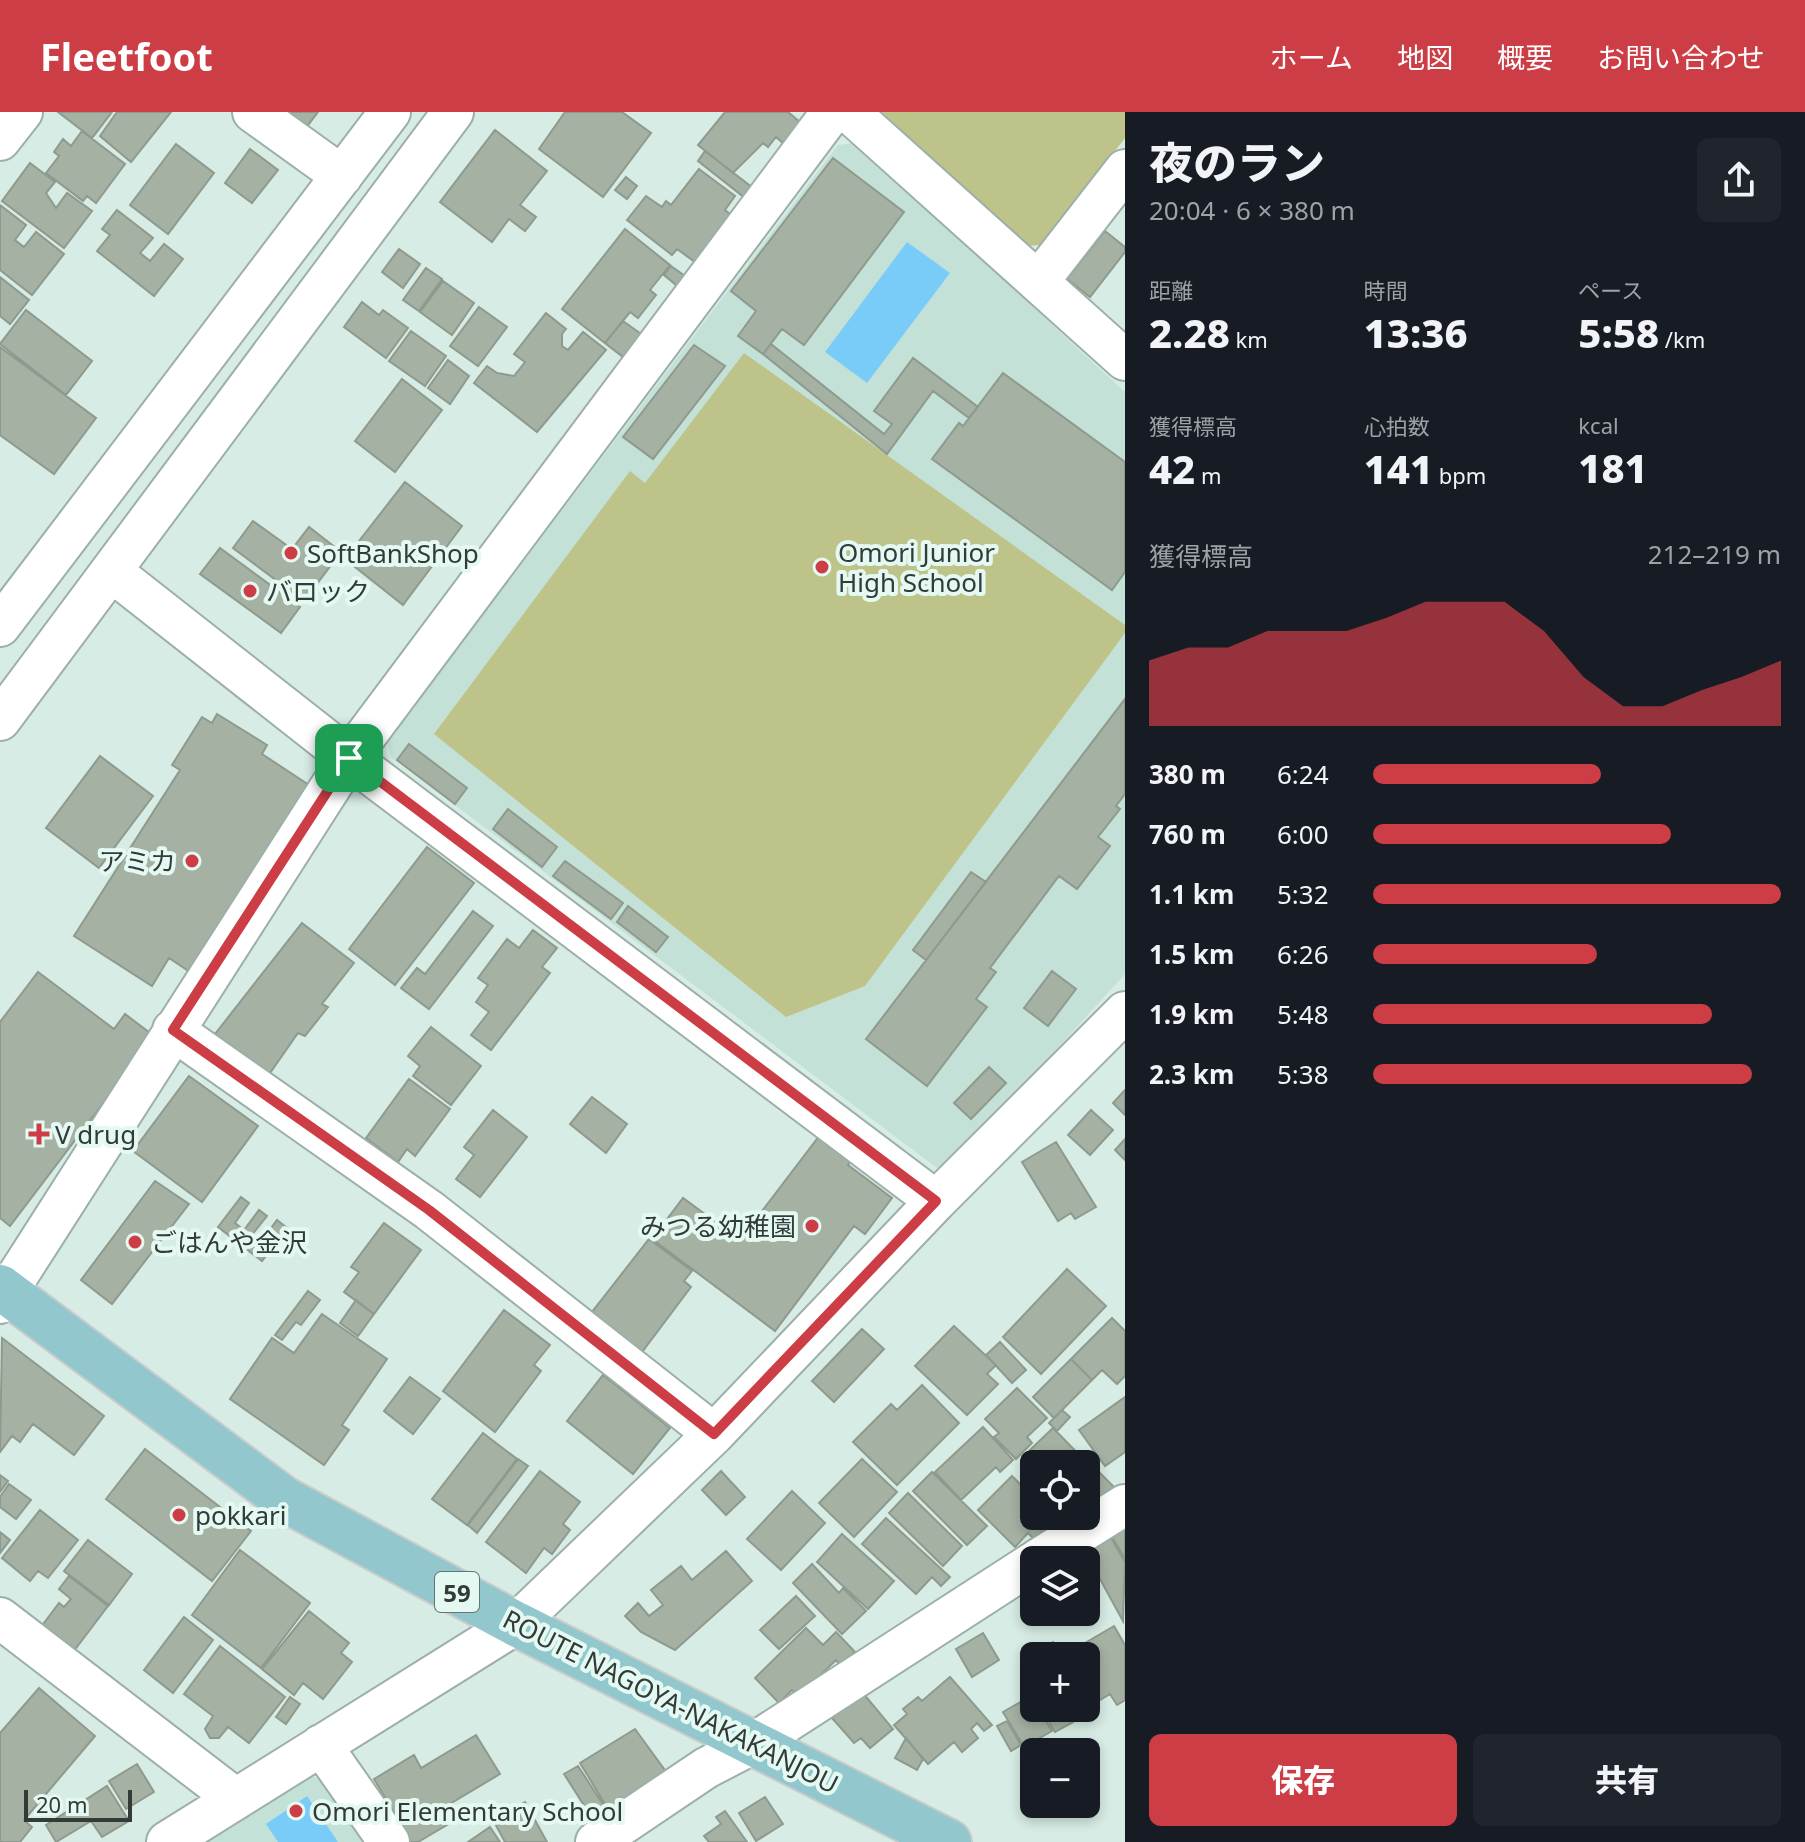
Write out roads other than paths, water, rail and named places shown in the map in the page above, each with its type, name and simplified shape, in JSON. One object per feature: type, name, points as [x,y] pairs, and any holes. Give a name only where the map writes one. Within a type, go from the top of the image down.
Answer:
[{"type":"main road","name":"ROUTE NAGOYA-NAKAKANJOU","points":[[2,1294],[284,1499],[516,1624],[949,1842]]},
{"type":"street","points":[[0,140],[22,112]]},
{"type":"street","points":[[253,112],[342,176]]},
{"type":"street","points":[[0,626],[390,112]]},
{"type":"street","points":[[0,720],[453,112]]},
{"type":"street","points":[[2,1294],[349,758],[832,112]]},
{"type":"street","points":[[849,112],[1125,360]]},
{"type":"street","points":[[1038,282],[1125,170]]},
{"type":"street","points":[[111,571],[349,758],[936,1201]]},
{"type":"street","points":[[167,1842],[516,1624],[714,1434],[936,1201],[1125,1012]]},
{"type":"street","points":[[173,1030],[429,1210],[714,1434]]},
{"type":"street","points":[[1059,1546],[1125,1505]]},
{"type":"street","points":[[596,1842],[706,1768],[754,1743],[1020,1571]]},
{"type":"street","points":[[0,1618],[236,1799]]},
{"type":"street","points":[[321,1745],[389,1842]]},
{"type":"water","points":[[907,242],[950,273],[867,383],[825,352]]},
{"type":"water","points":[[307,1796],[338,1842],[278,1842],[266,1824]]},
{"type":"place","name":"SoftBankShop","points":[[291,553]]},
{"type":"place","name":"Omori Junior High School","points":[[822,567]]},
{"type":"place","name":"バロック","points":[[250,591]]},
{"type":"place","name":"アミカ","points":[[192,861]]},
{"type":"place","name":"V drug","points":[[39,1134]]},
{"type":"place","name":"みつる幼稚園","points":[[812,1226]]},
{"type":"place","name":"ごはんや金沢","points":[[135,1242]]},
{"type":"place","name":"pokkari","points":[[179,1515]]},
{"type":"place","name":"Omori Elementary School","points":[[296,1811]]}]
